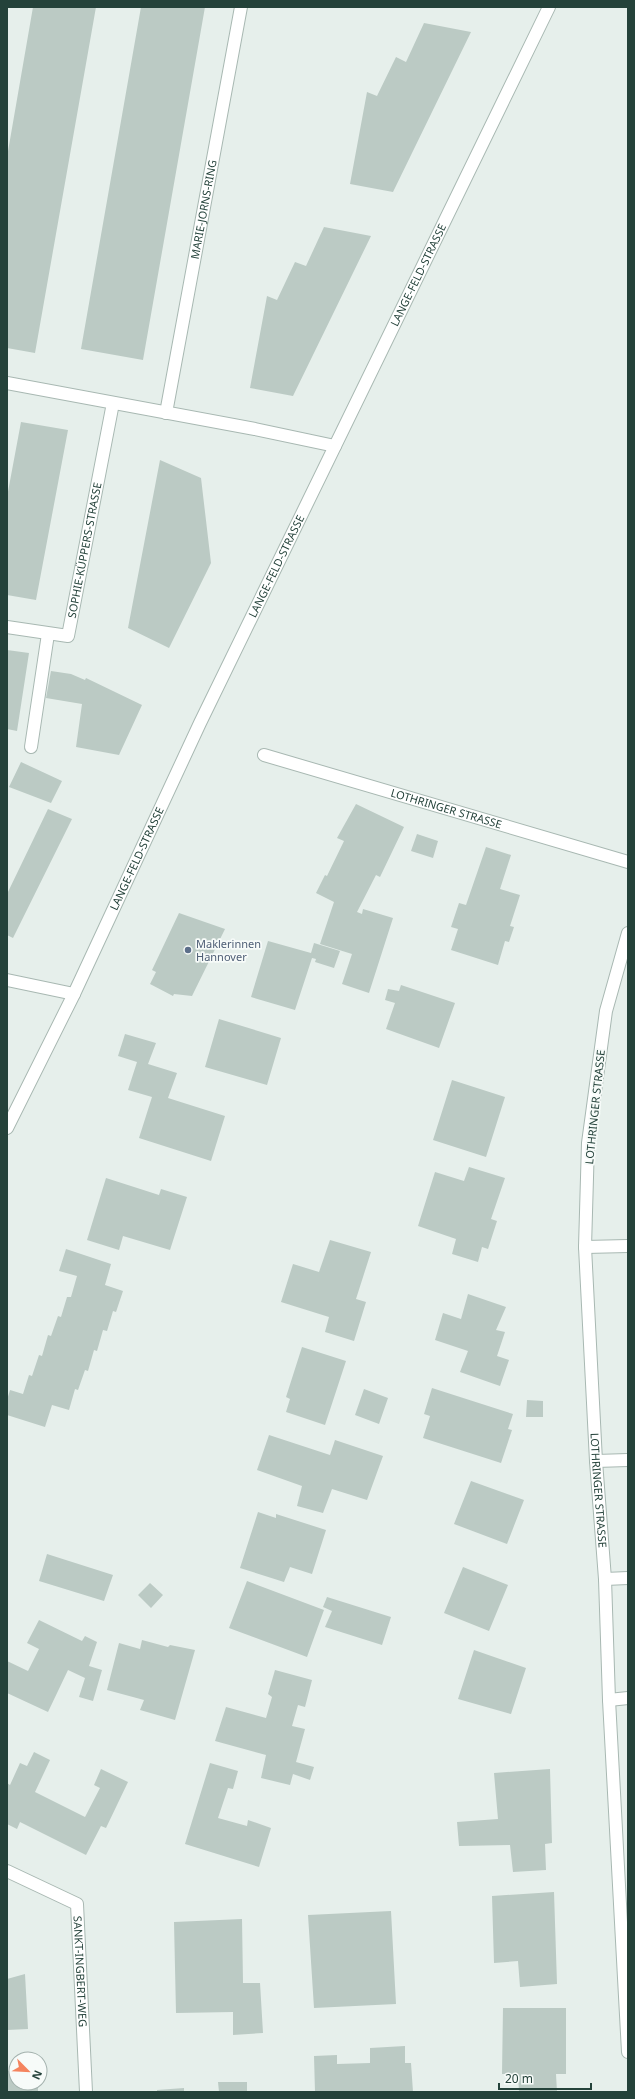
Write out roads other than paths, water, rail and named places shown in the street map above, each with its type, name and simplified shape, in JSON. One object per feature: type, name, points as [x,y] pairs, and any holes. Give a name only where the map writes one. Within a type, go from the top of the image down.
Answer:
[{"type":"street","name":"MARIE-JORNS-RING","points":[[166,413],[242,7]]},
{"type":"street","name":"LANGE-FELD-STRASSE","points":[[7,1128],[74,994],[200,723],[549,7]]},
{"type":"street","points":[[7,383],[335,446]]},
{"type":"street","name":"SOPHIE-KÜPPERS-STRASSE","points":[[7,627],[68,636],[113,403]]},
{"type":"street","points":[[31,747],[48,634]]},
{"type":"street","name":"LOTHRINGER STRASSE","points":[[264,755],[628,862]]},
{"type":"street","name":"LOTHRINGER STRASSE","points":[[628,933],[606,1011],[588,1144],[585,1247],[596,1461],[605,1579],[609,1700],[626,1960],[628,2052]]},
{"type":"street","points":[[7,980],[74,994]]},
{"type":"street","points":[[585,1247],[628,1246]]},
{"type":"street","points":[[596,1461],[628,1460]]},
{"type":"street","points":[[605,1579],[628,1578]]},
{"type":"street","points":[[609,1700],[628,1698]]},
{"type":"street","name":"SANKT-INGBERT-WEG","points":[[7,1871],[77,1904],[86,2092]]},
{"type":"place","name":"Maklerinnen Hannover","points":[[188,950]]}]
